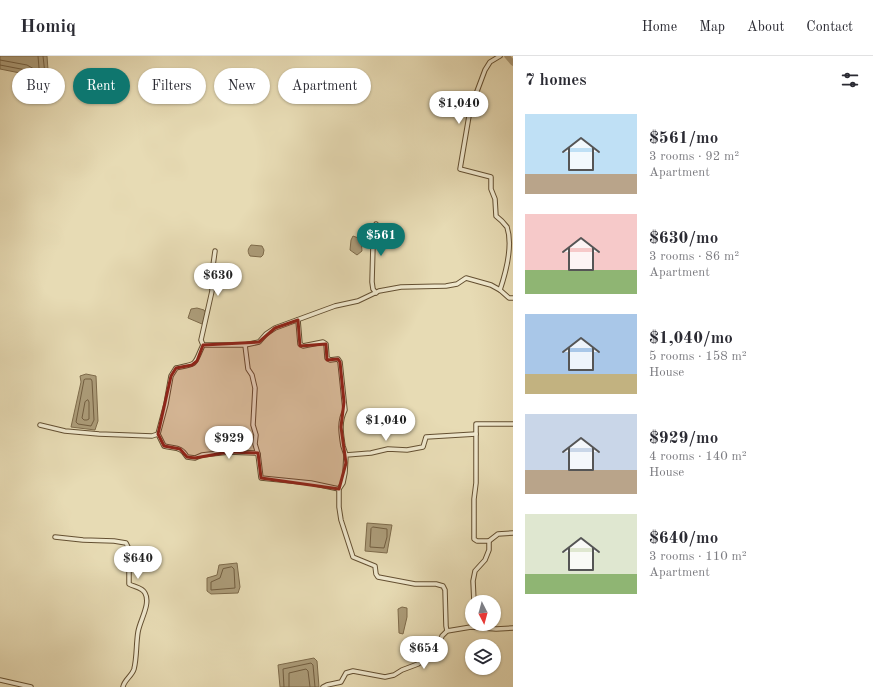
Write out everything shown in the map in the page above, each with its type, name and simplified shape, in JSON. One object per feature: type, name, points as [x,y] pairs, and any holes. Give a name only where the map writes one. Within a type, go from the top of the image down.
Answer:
[{"type":"street","points":[[500,56],[490,62],[485,70],[470,110],[460,169],[491,177],[491,189],[495,199],[496,216],[508,228],[512,238],[512,254],[500,290]]},
{"type":"street","points":[[376,224],[373,245],[372,282],[373,289],[376,293]]},
{"type":"street","points":[[215,251],[212,273],[212,291],[201,340],[203,345],[197,361],[192,365],[176,368],[171,376],[166,404],[158,434],[164,446],[180,449],[184,451],[187,457],[191,458],[202,455],[229,452],[258,454]]},
{"type":"street","points":[[203,345],[245,345],[259,342],[266,334],[275,328],[335,306],[358,301],[376,293],[401,287],[446,286],[457,284],[466,278],[491,285],[500,290],[509,298],[513,298]]},
{"type":"street","points":[[298,320],[300,344],[303,346],[323,342],[326,344],[327,358],[330,360],[338,359],[340,362],[345,410],[342,417],[341,427],[343,448],[346,455],[343,483],[339,489],[341,520],[353,557],[374,566],[378,577],[415,584],[436,584],[443,586],[445,590],[447,631]]},
{"type":"street","points":[[245,345],[248,369],[252,375],[255,388],[255,444],[258,454],[261,478],[339,489]]},
{"type":"street","points":[[513,424],[476,424],[474,539],[477,541],[489,541],[498,534],[513,533]]},
{"type":"street","points":[[40,425],[65,431],[99,434],[152,436],[158,434]]},
{"type":"street","points":[[346,455],[371,453],[388,449],[407,450],[423,448],[426,437],[476,434]]},
{"type":"street","points":[[55,537],[114,541],[126,544],[129,549],[129,584],[142,589],[145,593],[146,604],[139,630],[134,667],[132,674],[123,687]]},
{"type":"street","points":[[474,595],[473,581],[475,571],[485,560],[489,550],[489,541]]},
{"type":"street","points":[[323,687],[341,682],[346,673],[353,670],[385,676],[394,675],[402,670],[418,664],[438,649],[442,636],[447,631],[465,627]]},
{"type":"street","points":[[501,629],[513,628]]},
{"type":"street","points":[[0,680],[31,687]]},
{"type":"highlighted area","points":[[298,320],[300,346],[326,344],[327,360],[338,359],[340,362],[344,402],[341,427],[346,463],[339,489],[261,478],[258,453],[229,452],[195,458],[187,457],[180,449],[164,446],[158,434],[171,376],[176,368],[192,365],[197,361],[203,345],[259,342],[275,328]]},
{"type":"water","points":[[0,56],[47,56],[48,68],[12,68],[12,71],[0,69]]},
{"type":"water","points":[[353,236],[361,239],[362,251],[357,255],[350,250]]},
{"type":"water","points":[[251,245],[262,246],[264,250],[261,257],[250,256],[248,250]]},
{"type":"water","points":[[197,308],[204,310],[206,313],[202,324],[188,318],[191,309]]},
{"type":"water","points":[[86,374],[96,376],[98,421],[95,430],[71,427],[81,382],[80,376]]},
{"type":"water","points":[[367,523],[392,525],[387,553],[365,551]]},
{"type":"water","points":[[237,563],[240,587],[238,593],[211,594],[207,591],[207,578],[217,575],[219,565]]},
{"type":"water","points":[[402,607],[407,608],[407,617],[403,634],[399,633],[398,609]]},
{"type":"water","points":[[314,658],[317,661],[319,687],[280,687],[278,665]]},
{"type":"waterway","points":[[507,56],[513,63]]}]
